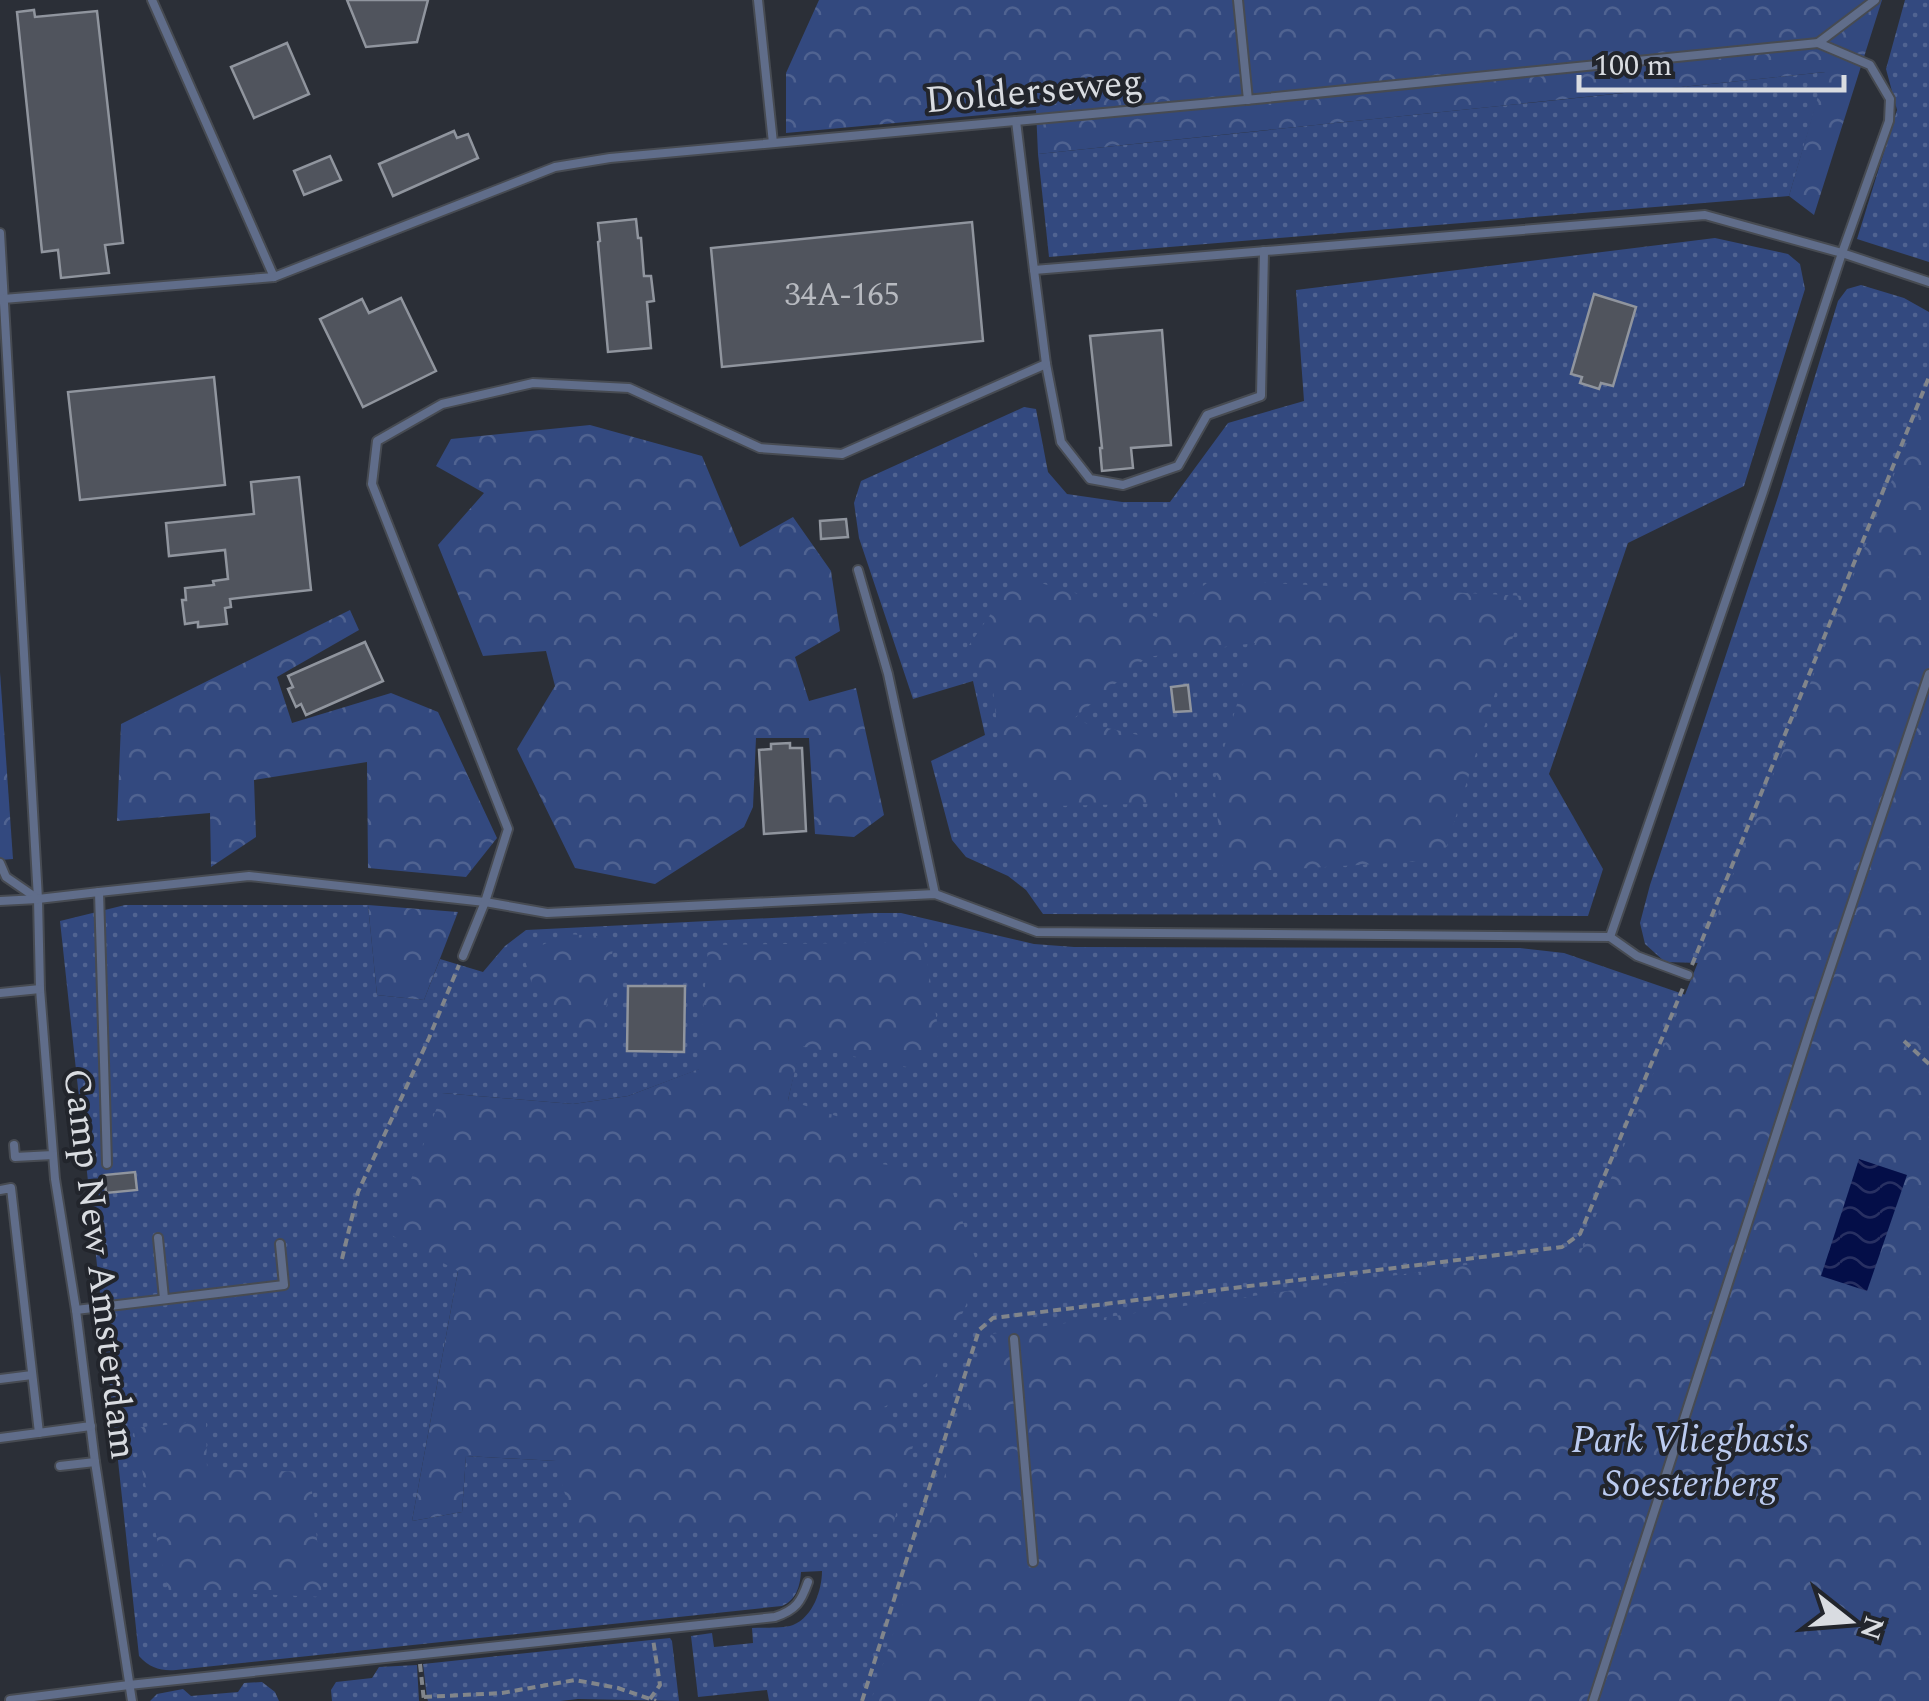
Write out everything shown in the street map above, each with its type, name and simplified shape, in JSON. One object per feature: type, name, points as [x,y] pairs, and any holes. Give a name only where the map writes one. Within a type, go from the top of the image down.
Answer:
[{"type":"lane","points":[[152,0],[274,277]]},
{"type":"lane","points":[[758,0],[772,144]]},
{"type":"lane","points":[[1238,0],[1248,100]]},
{"type":"lane","points":[[1818,43],[1876,0]]},
{"type":"lane","points":[[1610,937],[1889,121],[1890,99],[1870,65],[1818,43]]},
{"type":"lane","name":"Dolderseweg","points":[[3,300],[274,277],[555,168],[610,158],[1818,43]]},
{"type":"lane","points":[[1016,121],[1046,364],[1061,442],[1090,479],[1123,485],[1178,466],[1207,415],[1260,396],[1264,251]]},
{"type":"lane","points":[[1034,270],[1705,216],[1842,253],[1929,282]]},
{"type":"lane","name":"Camp New Amsterdam","points":[[0,233],[40,989],[53,1155],[132,1701]]},
{"type":"lane","points":[[463,956],[508,829],[372,484],[377,442],[442,404],[533,383],[629,388],[760,448],[842,454],[1046,364]]},
{"type":"lane","points":[[858,570],[888,674],[935,894]]},
{"type":"lane","points":[[1593,1701],[1929,674]]},
{"type":"lane","points":[[0,863],[6,877],[38,900]]},
{"type":"lane","points":[[0,900],[38,900],[249,876],[546,912],[935,894],[1037,932],[1610,937],[1638,956],[1688,975]]},
{"type":"lane","points":[[99,892],[106,1164]]},
{"type":"lane","points":[[0,993],[40,989]]},
{"type":"lane","points":[[14,1144],[15,1157],[53,1155]]},
{"type":"lane","points":[[0,1190],[11,1188],[39,1433]]},
{"type":"lane","points":[[158,1238],[164,1298]]},
{"type":"lane","points":[[76,1310],[284,1285],[280,1244]]},
{"type":"lane","points":[[1014,1339],[1033,1562]]},
{"type":"lane","points":[[0,1379],[32,1375]]},
{"type":"lane","points":[[0,1438],[92,1426]]},
{"type":"lane","points":[[60,1466],[95,1462]]},
{"type":"lane","points":[[10,1700],[775,1617],[792,1612],[802,1601],[808,1582]]},
{"type":"path","points":[[862,1701],[979,1330],[993,1318],[1562,1247],[1580,1234],[1929,377]]},
{"type":"path","points":[[342,1259],[358,1192],[463,956]]},
{"type":"path","points":[[1904,1041],[1929,1064]]},
{"type":"path","points":[[419,1654],[424,1699],[575,1680],[653,1700],[660,1686],[652,1630]]},
{"type":"green space","points":[[819,0],[1882,0],[1814,215],[1789,196],[1825,72],[1038,154],[1036,110],[786,133],[786,73]]},
{"type":"green space","points":[[1905,0],[1929,0],[1929,262],[1857,239],[1897,110],[1886,69]]},
{"type":"green space","points":[[1826,72],[1789,196],[1049,257],[1038,154]]},
{"type":"green space","points":[[1715,238],[1788,254],[1800,264],[1805,289],[1744,486],[1628,543],[1549,774],[1603,869],[1588,916],[1043,914],[1026,890],[1008,876],[966,857],[952,840],[931,761],[985,735],[973,681],[913,699],[859,538],[854,503],[861,481],[1024,407],[1036,409],[1048,472],[1067,494],[1122,502],[1170,502],[1228,423],[1304,401],[1296,290]]},
{"type":"green space","points":[[1861,285],[1904,298],[1929,312],[1929,479],[1532,1701],[769,1701],[767,1690],[698,1697],[691,1636],[712,1633],[714,1647],[753,1643],[752,1628],[793,1625],[806,1616],[815,1602],[822,1571],[801,1572],[796,1592],[782,1606],[176,1670],[156,1668],[139,1656],[60,921],[125,905],[368,905],[377,995],[424,1000],[440,959],[483,972],[505,946],[526,930],[874,913],[901,913],[1034,944],[1074,947],[1520,948],[1564,953],[1686,995],[1699,963],[1665,962],[1645,944],[1640,923],[1838,301],[1847,289]],"holes":[[[924,942],[800,1046],[788,1100],[844,1159],[876,1411],[557,1461],[466,1456],[462,1512],[412,1521],[458,1271],[442,1093],[573,1104],[628,1096],[700,1069]]]},
{"type":"green space","name":"Park Vliegbasis Soesterberg","points":[[1929,388],[1929,1701],[871,1701],[991,1334],[1583,1248]]},
{"type":"green space","points":[[590,425],[702,456],[740,547],[793,517],[831,571],[840,631],[795,657],[809,701],[856,688],[884,815],[854,837],[815,834],[809,738],[756,738],[753,807],[744,827],[655,884],[575,868],[517,749],[555,686],[546,651],[483,656],[438,545],[484,493],[436,466],[451,439]]},
{"type":"green space","points":[[1017,576],[1160,618],[1211,580],[1526,596],[1442,860],[1223,873],[1214,782],[1255,643],[1147,657],[1072,720],[1169,742],[1176,803],[1056,806],[1000,752],[993,690],[965,651]]},
{"type":"green space","points":[[350,610],[359,630],[277,677],[292,723],[391,693],[438,712],[497,838],[466,877],[368,868],[367,762],[254,780],[256,837],[211,867],[210,813],[117,821],[121,724]]},
{"type":"green space","points":[[0,672],[13,859],[0,860]]},
{"type":"green space","points":[[368,905],[458,912],[424,1000],[377,995]]},
{"type":"green space","points":[[566,934],[614,937],[602,1050],[534,991],[523,954]]},
{"type":"green space","points":[[924,942],[939,1034],[917,1069],[801,1046],[788,1100],[854,1122],[845,1159],[946,1173],[980,1272],[935,1378],[877,1411],[915,1438],[891,1534],[575,1531],[556,1461],[466,1456],[462,1512],[412,1521],[458,1271],[391,1235],[442,1093],[573,1104],[628,1096],[699,1069],[708,945]]},
{"type":"green space","points":[[206,1421],[207,1469],[310,1472],[323,1597],[168,1590],[133,1428]]},
{"type":"green space","points":[[670,1638],[679,1701],[427,1698],[423,1664]]},
{"type":"green space","points":[[417,1665],[419,1701],[332,1701],[331,1690],[336,1682],[372,1678],[379,1667]]},
{"type":"green space","points":[[262,1682],[275,1692],[279,1701],[150,1701],[157,1694],[183,1689],[191,1696],[238,1692],[244,1683]]},
{"type":"water","points":[[1859,1159],[1907,1175],[1867,1291],[1821,1276]]},
{"type":"building","points":[[347,0],[428,0],[417,42],[366,47]]},
{"type":"building","points":[[34,10],[35,17],[97,11],[123,243],[105,245],[109,273],[61,278],[58,250],[42,252],[17,12]]},
{"type":"building","points":[[287,43],[309,94],[254,118],[231,67]]},
{"type":"building","points":[[454,131],[457,138],[468,134],[478,158],[393,196],[379,164]]},
{"type":"building","points":[[330,156],[341,180],[304,195],[294,171]]},
{"type":"building","points":[[636,219],[644,276],[651,276],[654,301],[647,302],[651,348],[608,352],[598,223]]},
{"type":"building","points":[[972,222],[983,341],[722,367],[711,248]]},
{"type":"building","points":[[1594,294],[1636,307],[1613,386],[1601,383],[1599,389],[1580,383],[1582,377],[1571,374]]},
{"type":"building","points":[[401,298],[436,371],[363,407],[320,319],[362,299],[369,313]]},
{"type":"building","points":[[1162,330],[1171,445],[1131,448],[1133,468],[1102,471],[1090,336]]},
{"type":"building","points":[[214,377],[225,485],[80,500],[68,392]]},
{"type":"building","points":[[299,477],[311,590],[230,599],[231,607],[225,608],[227,624],[185,624],[185,588],[214,585],[213,581],[228,579],[225,550],[169,556],[166,523],[254,514],[251,482]]},
{"type":"building","points":[[846,519],[848,537],[821,539],[820,521]]},
{"type":"building","points":[[365,642],[383,681],[306,715],[301,704],[296,707],[288,689],[293,687],[288,676]]},
{"type":"building","points":[[1188,685],[1191,711],[1174,712],[1171,687]]},
{"type":"building","points":[[790,743],[790,748],[802,748],[806,831],[764,834],[759,750],[771,749],[771,744]]},
{"type":"building","points":[[628,986],[685,986],[684,1052],[627,1051]]},
{"type":"building","points":[[135,1172],[137,1190],[106,1193],[104,1175]]}]
